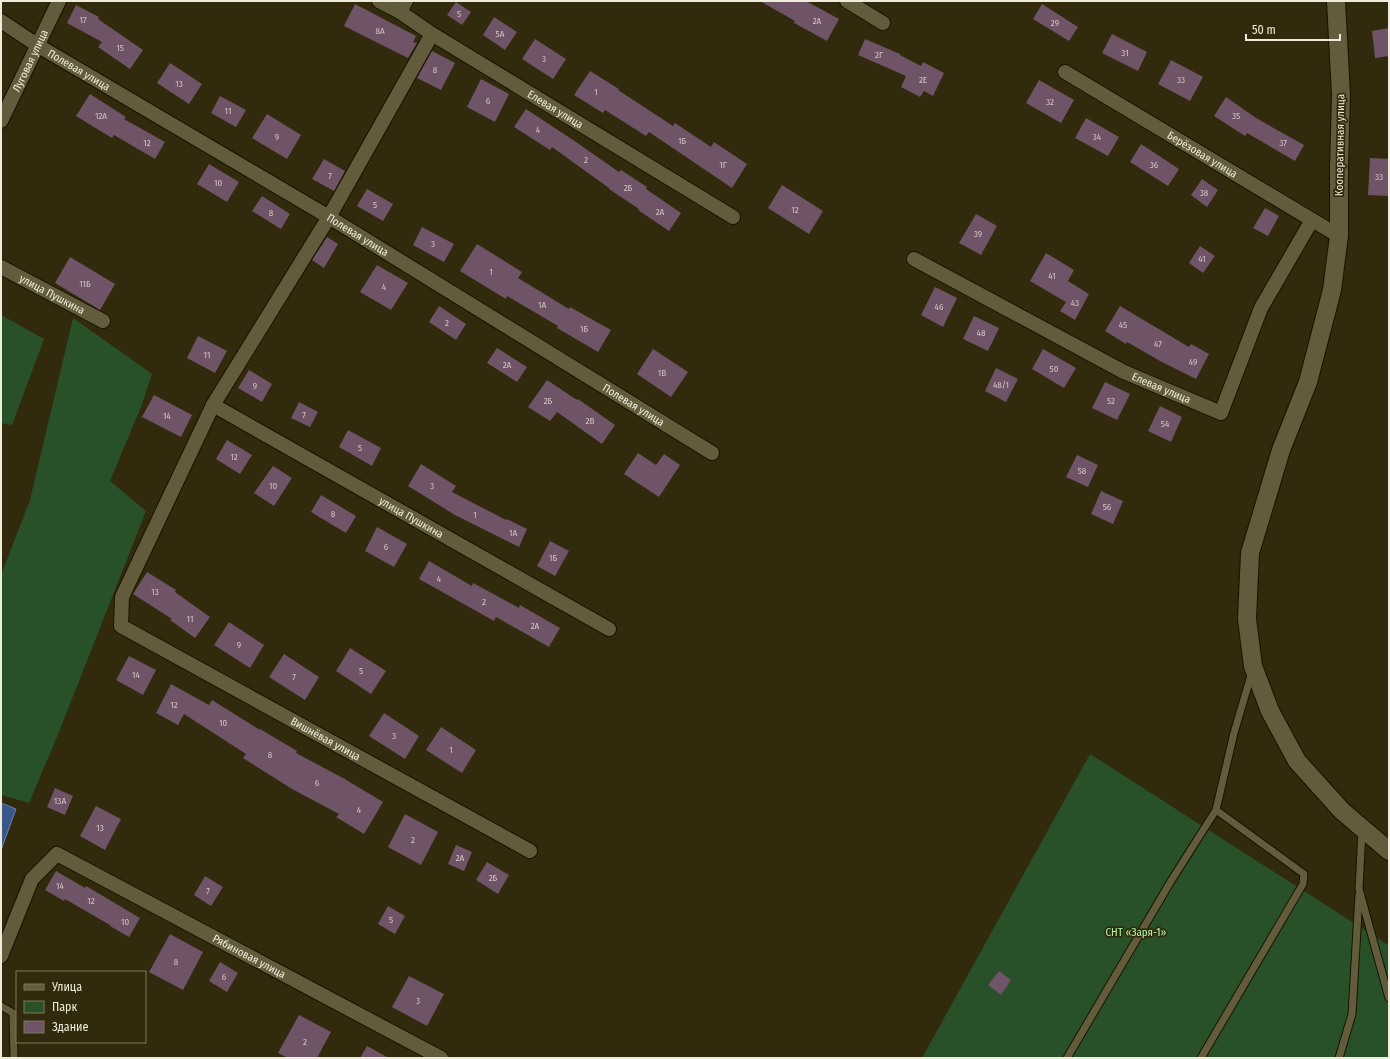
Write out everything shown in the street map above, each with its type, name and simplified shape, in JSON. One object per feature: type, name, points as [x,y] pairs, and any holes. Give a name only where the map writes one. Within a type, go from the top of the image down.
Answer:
[{"type":"street","name":"Луговая улица","points":[[1,121],[58,1]]},
{"type":"street","name":"Елевая улица","points":[[379,1],[403,7],[432,34],[733,218]]},
{"type":"street","points":[[847,1],[883,23]]},
{"type":"street","name":"Кооперативная улица","points":[[1336,1],[1341,95],[1339,236],[1332,290],[1308,382],[1281,450],[1250,553],[1247,619],[1253,666],[1270,711],[1297,761],[1342,811],[1389,851]]},
{"type":"street","name":"Полевая улица","points":[[1,21],[37,45],[329,217],[712,453]]},
{"type":"street","points":[[213,404],[329,217],[432,34]]},
{"type":"street","name":"Берёзовая улица","points":[[1065,72],[1339,236]]},
{"type":"street","name":"Елевая улица","points":[[914,259],[1124,372],[1221,413],[1261,308],[1312,220]]},
{"type":"street","name":"улица Пушкина","points":[[1,267],[103,321]]},
{"type":"street","name":"Вишнёвая улица","points":[[213,404],[122,597],[121,626],[530,852]]},
{"type":"street","name":"улица Пушкина","points":[[213,404],[609,629]]},
{"type":"street","name":"Рябиновая улица","points":[[1,956],[32,879],[57,854],[441,1058]]},
{"type":"lane","points":[[1067,1058],[1171,882],[1216,810],[1234,733],[1253,666]]},
{"type":"lane","points":[[1202,1058],[1303,884],[1304,874],[1216,810]]},
{"type":"lane","points":[[1339,1058],[1352,1014],[1362,828]]},
{"type":"lane","points":[[1359,889],[1389,998]]},
{"type":"lane","points":[[1,1006],[13,1013],[14,1058]]},
{"type":"green space","points":[[1,315],[44,339],[12,425],[1,423]]},
{"type":"green space","points":[[73,318],[152,374],[141,407],[110,481],[146,511],[57,737],[29,803],[1,795],[1,575],[30,500]]},
{"type":"green space","name":"СНТ «Заря-1»","points":[[1090,754],[1388,945],[1389,1058],[922,1058]]},
{"type":"water","points":[[1,803],[16,809],[1,850]]},
{"type":"building","points":[[760,1],[806,1],[839,19],[827,41],[794,23],[795,21]]},
{"type":"building","points":[[456,2],[471,12],[462,25],[447,15]]},
{"type":"building","points":[[355,4],[416,36],[413,42],[417,43],[408,58],[344,26]]},
{"type":"building","points":[[1042,4],[1078,27],[1069,41],[1033,19]]},
{"type":"building","points":[[76,5],[99,17],[98,19],[143,50],[130,69],[98,47],[102,42],[67,23]]},
{"type":"building","points":[[494,17],[517,32],[505,50],[483,35]]},
{"type":"building","points":[[1389,28],[1389,56],[1375,58],[1372,31]]},
{"type":"building","points":[[1112,34],[1147,52],[1138,71],[1102,53]]},
{"type":"building","points":[[535,39],[566,59],[553,79],[522,59]]},
{"type":"building","points":[[865,39],[900,54],[921,66],[923,62],[944,73],[933,96],[924,91],[920,97],[901,87],[906,76],[858,55]]},
{"type":"building","points":[[432,51],[455,63],[441,90],[417,78]]},
{"type":"building","points":[[1171,60],[1203,77],[1190,101],[1158,84]]},
{"type":"building","points":[[170,63],[202,84],[189,104],[157,83]]},
{"type":"building","points":[[590,71],[673,126],[675,123],[711,147],[714,142],[747,164],[732,188],[649,132],[646,136],[605,110],[603,113],[574,95]]},
{"type":"building","points":[[481,79],[509,94],[495,122],[467,107]]},
{"type":"building","points":[[1039,80],[1074,100],[1061,123],[1026,103]]},
{"type":"building","points":[[90,94],[126,117],[124,119],[165,142],[155,159],[114,135],[112,138],[76,116]]},
{"type":"building","points":[[220,96],[246,110],[236,127],[211,113]]},
{"type":"building","points":[[1226,97],[1256,118],[1304,145],[1295,161],[1247,133],[1245,136],[1214,116]]},
{"type":"building","points":[[526,109],[619,172],[621,170],[647,187],[646,189],[681,213],[669,231],[552,147],[550,150],[514,127]]},
{"type":"building","points":[[267,114],[301,135],[287,159],[252,138]]},
{"type":"building","points":[[1086,118],[1119,137],[1108,156],[1075,138]]},
{"type":"building","points":[[1141,144],[1179,169],[1168,186],[1130,162]]},
{"type":"building","points":[[1370,158],[1389,159],[1389,196],[1368,195]]},
{"type":"building","points":[[324,159],[345,171],[334,191],[312,179]]},
{"type":"building","points":[[209,164],[239,182],[227,202],[197,184]]},
{"type":"building","points":[[1202,179],[1218,190],[1207,207],[1191,195]]},
{"type":"building","points":[[782,185],[823,211],[809,234],[768,208]]},
{"type":"building","points":[[367,189],[393,204],[383,221],[357,206]]},
{"type":"building","points":[[262,196],[290,214],[281,229],[252,211]]},
{"type":"building","points":[[1265,208],[1279,216],[1268,236],[1253,228]]},
{"type":"building","points":[[976,214],[997,226],[981,255],[959,243]]},
{"type":"building","points":[[422,227],[454,244],[444,262],[413,245]]},
{"type":"building","points":[[327,237],[338,244],[324,268],[312,260]]},
{"type":"building","points":[[477,244],[522,272],[518,278],[569,309],[570,307],[611,330],[598,352],[507,296],[506,299],[460,271]]},
{"type":"building","points":[[1200,246],[1215,256],[1203,273],[1189,263]]},
{"type":"building","points":[[1046,253],[1074,270],[1068,281],[1089,294],[1075,320],[1060,311],[1066,302],[1030,281]]},
{"type":"building","points":[[70,257],[115,284],[100,310],[55,283]]},
{"type":"building","points":[[377,265],[408,283],[391,310],[360,292]]},
{"type":"building","points":[[935,287],[957,298],[943,327],[921,315]]},
{"type":"building","points":[[439,306],[466,324],[456,340],[429,322]]},
{"type":"building","points":[[1120,306],[1189,347],[1191,344],[1209,354],[1196,379],[1127,342],[1126,344],[1105,331]]},
{"type":"building","points":[[974,316],[999,328],[988,351],[963,339]]},
{"type":"building","points":[[198,336],[227,351],[215,373],[187,358]]},
{"type":"building","points":[[497,348],[527,367],[517,382],[487,363]]},
{"type":"building","points":[[653,349],[688,372],[671,397],[637,374]]},
{"type":"building","points":[[1043,349],[1076,368],[1064,388],[1032,369]]},
{"type":"building","points":[[996,368],[1018,379],[1006,402],[985,391]]},
{"type":"building","points":[[249,370],[272,384],[262,402],[238,388]]},
{"type":"building","points":[[547,380],[577,400],[578,399],[615,425],[602,444],[557,412],[550,421],[528,407]]},
{"type":"building","points":[[1105,382],[1130,394],[1117,420],[1092,408]]},
{"type":"building","points":[[154,395],[192,415],[181,437],[142,417]]},
{"type":"building","points":[[299,402],[318,412],[310,427],[291,418]]},
{"type":"building","points":[[1160,406],[1182,417],[1171,442],[1148,431]]},
{"type":"building","points":[[348,430],[381,448],[372,466],[339,447]]},
{"type":"building","points":[[227,440],[252,455],[240,474],[216,459]]},
{"type":"building","points":[[638,453],[656,465],[664,454],[680,465],[659,497],[624,474]]},
{"type":"building","points":[[1077,455],[1098,465],[1088,487],[1066,477]]},
{"type":"building","points":[[421,464],[456,486],[452,492],[506,520],[507,519],[527,529],[519,547],[455,515],[408,486]]},
{"type":"building","points":[[273,466],[292,478],[274,506],[254,493]]},
{"type":"building","points":[[1101,491],[1123,501],[1113,524],[1091,514]]},
{"type":"building","points":[[321,495],[356,516],[346,533],[311,512]]},
{"type":"building","points":[[377,527],[407,544],[394,567],[365,551]]},
{"type":"building","points":[[550,541],[569,551],[555,576],[537,566]]},
{"type":"building","points":[[429,561],[472,586],[473,583],[519,608],[520,605],[560,628],[549,647],[496,617],[494,621],[419,579]]},
{"type":"building","points":[[147,572],[176,590],[175,592],[210,617],[195,638],[170,620],[172,619],[133,594]]},
{"type":"building","points":[[229,622],[264,645],[250,668],[214,645]]},
{"type":"building","points":[[350,648],[386,671],[371,694],[336,671]]},
{"type":"building","points":[[284,654],[319,677],[305,700],[269,677]]},
{"type":"building","points":[[129,656],[156,670],[143,695],[116,680]]},
{"type":"building","points":[[171,684],[209,705],[212,700],[297,751],[296,753],[343,778],[383,802],[364,834],[336,817],[339,814],[292,789],[243,758],[246,754],[184,714],[178,725],[156,713]]},
{"type":"building","points":[[384,713],[419,736],[405,759],[369,736]]},
{"type":"building","points":[[441,727],[476,750],[462,773],[426,750]]},
{"type":"building","points":[[55,788],[73,796],[65,815],[47,807]]},
{"type":"building","points":[[96,806],[121,819],[105,850],[80,836]]},
{"type":"building","points":[[405,814],[438,832],[421,865],[388,847]]},
{"type":"building","points":[[456,845],[472,852],[464,871],[448,864]]},
{"type":"building","points":[[487,862],[509,875],[498,894],[476,880]]},
{"type":"building","points":[[56,871],[85,888],[86,886],[140,918],[129,937],[65,899],[64,901],[45,890]]},
{"type":"building","points":[[205,876],[223,887],[211,906],[194,895]]},
{"type":"building","points":[[388,906],[405,916],[395,934],[378,924]]},
{"type":"building","points":[[170,934],[203,952],[183,990],[149,972]]},
{"type":"building","points":[[220,962],[238,973],[227,992],[209,981]]},
{"type":"building","points":[[999,971],[1011,980],[1001,995],[988,985]]},
{"type":"building","points":[[409,976],[444,994],[427,1026],[392,1007]]},
{"type":"building","points":[[299,1015],[331,1032],[317,1058],[288,1058],[278,1053]]},
{"type":"building","points":[[367,1046],[389,1058],[360,1058]]}]
